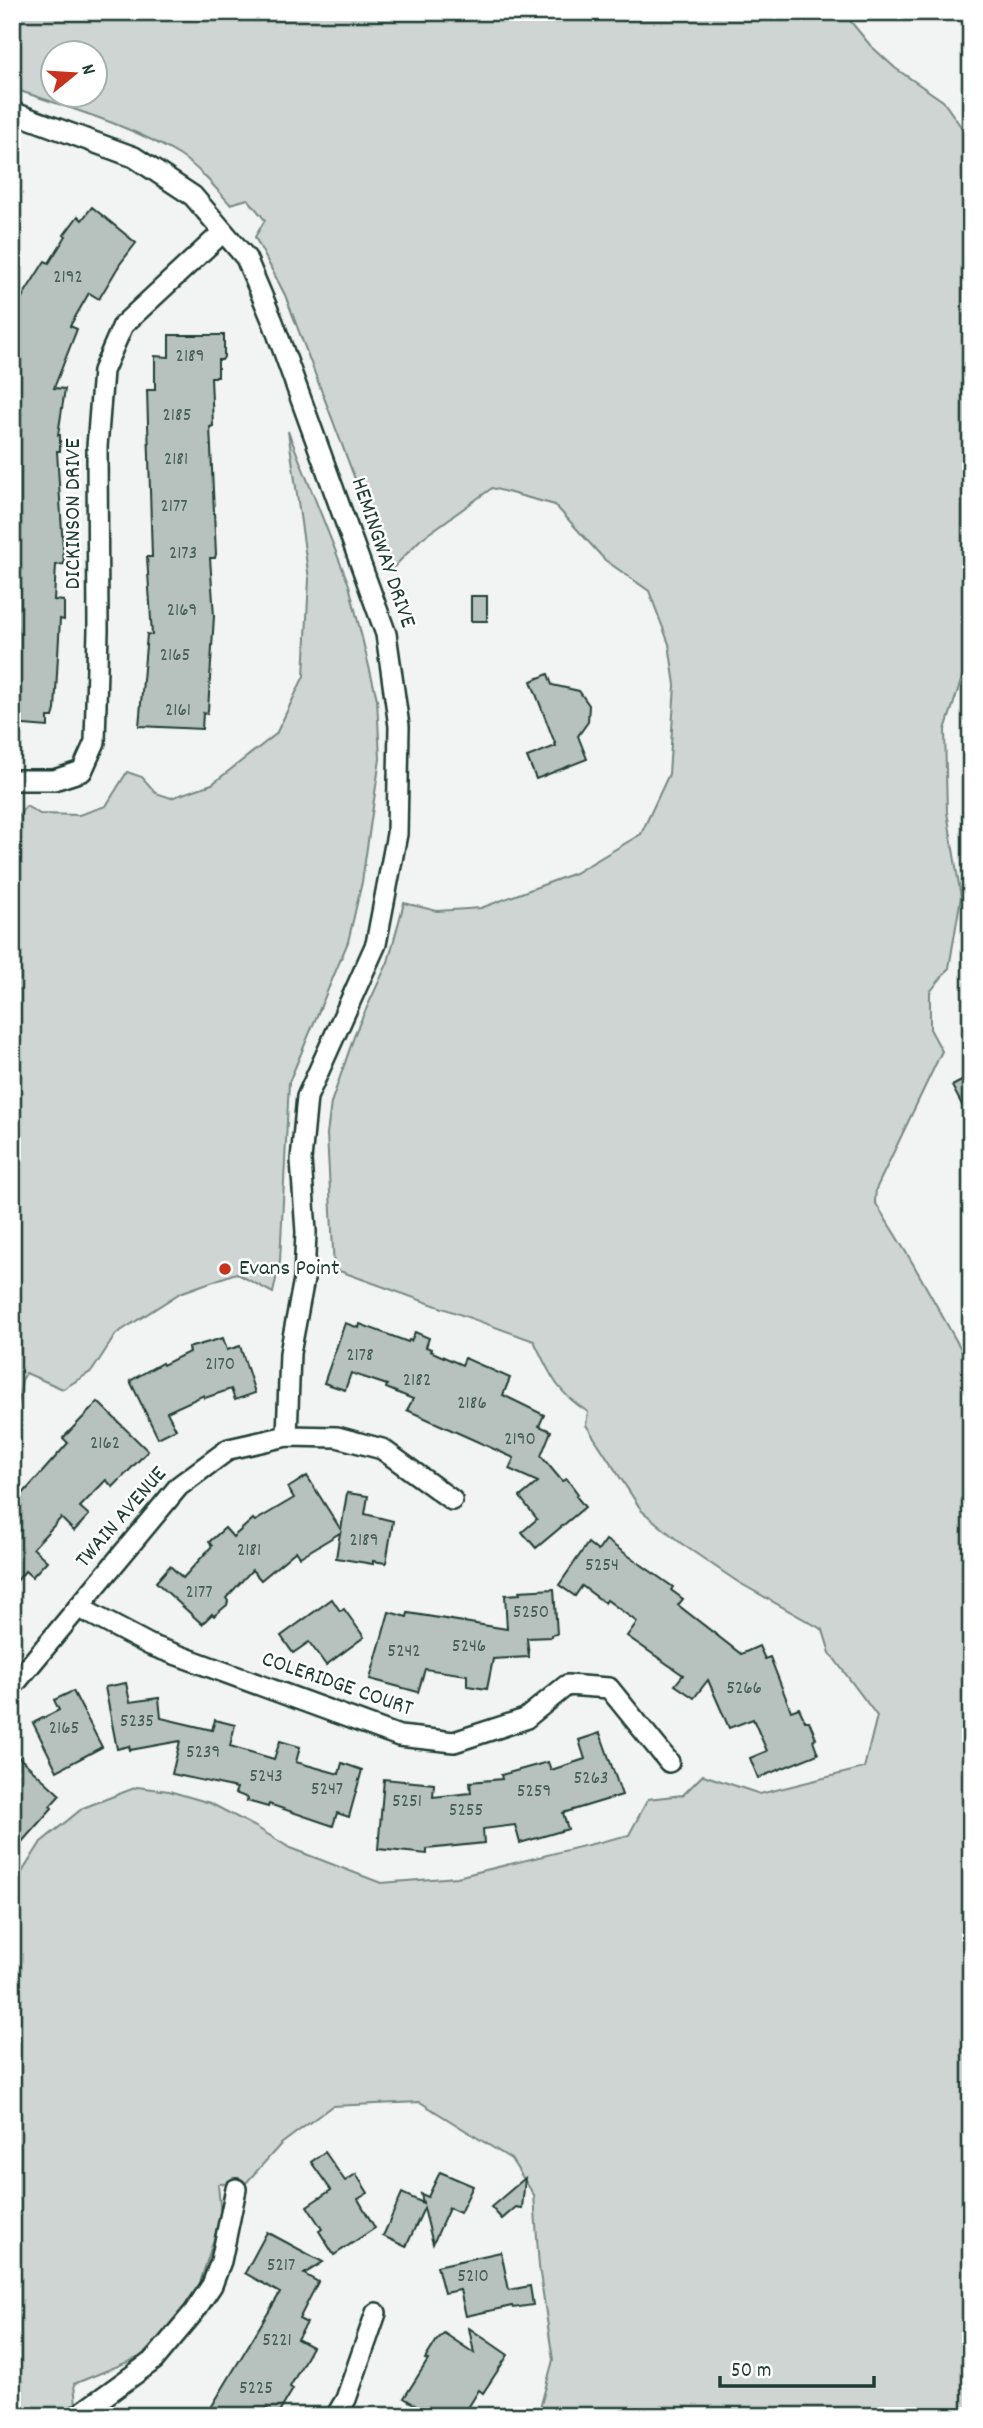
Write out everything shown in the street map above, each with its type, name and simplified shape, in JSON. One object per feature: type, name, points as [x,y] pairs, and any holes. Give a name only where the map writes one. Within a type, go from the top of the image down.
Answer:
[{"type":"street","name":"HEMINGWAY DRIVE","points":[[12,111],[134,157],[193,196],[246,258],[273,322],[386,634],[399,726],[397,834],[376,944],[307,1097],[301,1160],[306,1232],[304,1279],[290,1353],[287,1436]]},
{"type":"street","name":"DICKINSON DRIVE","points":[[12,780],[54,780],[82,771],[95,742],[98,630],[97,447],[103,371],[123,325],[223,232]]},
{"type":"street","name":"TWAIN AVENUE","points":[[12,1687],[179,1486],[229,1449],[287,1436],[337,1437],[383,1449],[452,1500]]},
{"type":"street","name":"COLERIDGE COURT","points":[[78,1607],[150,1645],[399,1736],[454,1742],[525,1719],[567,1685],[609,1688],[669,1762]]},
{"type":"street","points":[[77,2416],[154,2360],[194,2312],[212,2285],[221,2261],[236,2189]]},
{"type":"street","points":[[336,2416],[346,2399],[376,2313]]},
{"type":"shaded area","points":[[12,12],[843,12],[870,45],[895,68],[943,101],[971,141],[971,650],[945,730],[947,812],[961,897],[949,968],[930,992],[930,1029],[942,1051],[876,1189],[875,1202],[971,1367],[971,2416],[538,2416],[553,2360],[539,2267],[534,2195],[511,2159],[420,2102],[332,2106],[281,2144],[246,2183],[218,2184],[221,2217],[199,2286],[180,2320],[140,2357],[74,2384],[76,2404],[59,2416],[12,2416],[12,1888],[41,1842],[83,1808],[137,1787],[169,1791],[210,1803],[290,1848],[381,1883],[457,1877],[629,1835],[648,1799],[683,1795],[703,1775],[760,1794],[864,1768],[877,1716],[830,1653],[823,1630],[738,1582],[682,1544],[642,1511],[586,1425],[588,1412],[561,1389],[534,1341],[334,1269],[327,1134],[331,1103],[356,1031],[388,962],[404,903],[437,911],[481,908],[575,873],[641,834],[669,774],[675,685],[669,644],[649,591],[605,560],[555,505],[492,488],[421,539],[390,571],[285,295],[255,237],[265,220],[248,199],[230,204],[193,165],[160,144],[119,125],[71,108],[108,108],[108,38],[38,38],[38,97],[12,88]]},
{"type":"shaded area","points":[[288,431],[349,585],[377,699],[380,759],[362,882],[348,942],[289,1082],[280,1261],[273,1293],[236,1273],[180,1293],[116,1334],[92,1371],[63,1389],[26,1373],[22,1380],[12,1441],[12,824],[26,806],[40,814],[79,815],[106,806],[127,772],[142,777],[156,793],[171,798],[212,784],[276,734],[304,676],[309,579]]},
{"type":"building","points":[[92,207],[136,243],[99,299],[89,293],[70,326],[77,329],[54,388],[65,389],[58,435],[60,451],[57,451],[64,564],[56,565],[54,600],[64,601],[64,620],[60,619],[55,710],[53,717],[48,717],[48,727],[12,724],[12,322],[21,299],[45,261],[49,263],[78,216],[82,220]]},
{"type":"building","points":[[169,335],[224,335],[224,357],[218,360],[218,377],[211,377],[213,426],[210,427],[216,554],[215,558],[210,558],[214,616],[208,710],[207,714],[203,713],[202,729],[139,726],[147,634],[152,635],[147,557],[152,557],[147,390],[155,390],[155,356],[169,357]]},
{"type":"building","points":[[471,596],[487,596],[487,621],[471,621]]},
{"type":"building","points":[[548,674],[552,685],[579,691],[589,705],[588,722],[578,736],[587,759],[536,779],[527,757],[556,746],[531,681]]},
{"type":"building","points":[[971,1076],[971,1122],[952,1086]]},
{"type":"building","points":[[345,1323],[359,1328],[360,1324],[408,1342],[415,1332],[429,1338],[426,1347],[431,1349],[430,1351],[462,1365],[465,1358],[510,1378],[503,1395],[544,1415],[539,1426],[551,1431],[541,1456],[562,1481],[567,1479],[585,1507],[536,1548],[522,1532],[537,1519],[520,1497],[538,1482],[509,1469],[514,1458],[407,1410],[413,1399],[386,1388],[387,1385],[351,1373],[345,1390],[324,1383]]},
{"type":"building","points":[[223,1338],[227,1350],[240,1346],[255,1393],[235,1400],[231,1389],[205,1398],[204,1395],[167,1412],[176,1429],[158,1438],[130,1381],[189,1352],[188,1348]]},
{"type":"building","points":[[98,1402],[148,1451],[113,1487],[106,1480],[80,1507],[89,1515],[74,1531],[61,1518],[33,1548],[47,1561],[32,1577],[25,1571],[12,1587],[12,1490],[20,1497],[68,1443],[63,1438]]},
{"type":"building","points":[[307,1476],[341,1530],[347,1493],[368,1496],[365,1514],[393,1521],[386,1563],[373,1561],[373,1564],[336,1558],[340,1533],[300,1557],[296,1551],[261,1580],[252,1570],[226,1598],[227,1605],[202,1624],[156,1582],[170,1566],[183,1578],[212,1546],[209,1542],[225,1528],[233,1537],[253,1519],[255,1521],[294,1498],[288,1488]]},
{"type":"building","points":[[606,1540],[673,1587],[671,1590],[683,1599],[678,1605],[741,1654],[759,1646],[765,1659],[770,1657],[791,1711],[799,1708],[805,1721],[809,1721],[816,1738],[813,1740],[818,1754],[758,1778],[750,1758],[767,1751],[753,1719],[729,1728],[708,1680],[694,1698],[675,1685],[683,1675],[627,1636],[637,1622],[582,1586],[575,1596],[559,1585],[588,1543],[598,1551]]},
{"type":"building","points":[[554,1589],[557,1634],[552,1637],[527,1638],[529,1657],[493,1659],[487,1689],[467,1686],[467,1675],[425,1669],[418,1692],[370,1679],[389,1612],[407,1617],[408,1613],[507,1629],[505,1595],[520,1594],[519,1591]]},
{"type":"building","points":[[332,1599],[340,1611],[344,1609],[364,1637],[326,1665],[309,1642],[293,1653],[281,1636]]},
{"type":"building","points":[[126,1683],[130,1702],[159,1698],[161,1718],[212,1730],[215,1720],[235,1725],[230,1746],[274,1759],[280,1741],[300,1747],[296,1762],[339,1774],[342,1763],[362,1770],[349,1817],[337,1813],[333,1826],[269,1804],[268,1807],[247,1801],[248,1798],[235,1793],[237,1788],[172,1774],[180,1741],[130,1750],[129,1746],[117,1749],[105,1687]]},
{"type":"building","points":[[73,1691],[102,1747],[57,1771],[33,1723],[59,1710],[54,1700]]},
{"type":"building","points":[[600,1733],[622,1795],[563,1813],[568,1829],[520,1843],[515,1825],[483,1829],[484,1843],[427,1849],[427,1854],[378,1849],[384,1779],[434,1784],[433,1797],[471,1793],[470,1782],[502,1779],[501,1775],[548,1762],[551,1770],[585,1759],[579,1740]]},
{"type":"building","points":[[12,1751],[60,1795],[50,1806],[52,1808],[12,1853]]},
{"type":"building","points":[[325,2152],[345,2181],[356,2174],[368,2193],[358,2199],[375,2228],[334,2255],[307,2206],[331,2190],[311,2162]]},
{"type":"building","points":[[440,2172],[473,2186],[460,2213],[449,2208],[433,2244],[424,2208],[406,2247],[383,2236],[402,2193],[423,2203],[421,2194],[428,2197]]},
{"type":"building","points":[[525,2178],[522,2208],[516,2207],[502,2219],[491,2207]]},
{"type":"building","points":[[267,2232],[323,2262],[304,2274],[318,2282],[299,2319],[307,2323],[297,2339],[312,2347],[277,2416],[266,2408],[261,2416],[206,2416],[280,2293],[245,2273]]},
{"type":"building","points":[[501,2252],[509,2290],[530,2286],[533,2305],[512,2306],[466,2316],[460,2290],[444,2293],[437,2266]]},
{"type":"building","points":[[469,2328],[508,2355],[483,2393],[479,2390],[463,2416],[408,2416],[415,2405],[404,2398],[437,2340],[444,2333],[474,2353]]},
{"type":"place","name":"Evans Point","points":[[225,1269]]}]
